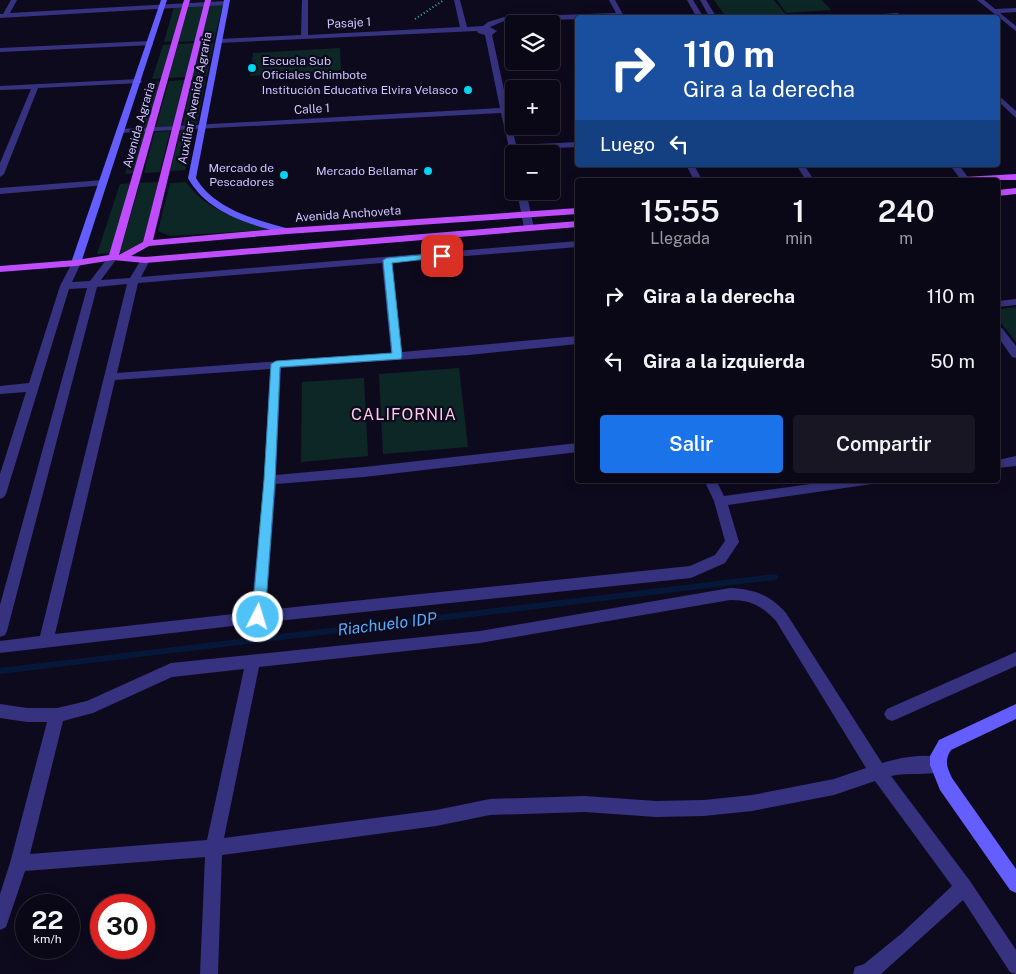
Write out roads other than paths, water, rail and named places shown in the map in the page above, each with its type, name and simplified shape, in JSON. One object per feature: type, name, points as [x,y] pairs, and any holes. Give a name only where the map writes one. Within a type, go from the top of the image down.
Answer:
[{"type":"main road","points":[[147,243],[208,2]]},
{"type":"main road","name":"Avenida Agraria","points":[[118,257],[186,3]]},
{"type":"main road","points":[[999,178],[1016,177]]},
{"type":"main road","points":[[1000,193],[1016,191]]},
{"type":"main road","name":"Avenida Anchoveta","points":[[118,257],[147,243],[287,231],[575,211]]},
{"type":"main road","name":"Avenida Anchoveta","points":[[0,269],[76,263],[118,257],[145,260],[575,224]]},
{"type":"street","points":[[3,16],[14,0]]},
{"type":"street","points":[[304,37],[305,0]]},
{"type":"street","points":[[458,0],[464,30]]},
{"type":"street","points":[[612,0],[620,15]]},
{"type":"street","points":[[690,0],[700,15]]},
{"type":"street","points":[[703,0],[712,15]]},
{"type":"street","points":[[980,0],[1016,28]]},
{"type":"street","points":[[3,16],[71,9],[226,1]]},
{"type":"street","name":"Auxiliar Avenida Agraria","points":[[226,1],[192,178],[194,184],[212,201],[239,215],[287,231]]},
{"type":"street","points":[[0,494],[66,286],[76,263],[163,3]]},
{"type":"street","points":[[996,11],[1016,10]]},
{"type":"street","name":"Pasaje 1","points":[[219,41],[396,32],[484,30],[490,23],[504,19],[575,17]]},
{"type":"street","points":[[484,30],[505,110]]},
{"type":"street","points":[[0,50],[150,43]]},
{"type":"street","points":[[0,88],[138,81]]},
{"type":"street","points":[[0,174],[36,86]]},
{"type":"street","points":[[1000,99],[1016,116]]},
{"type":"street","name":"Calle 1","points":[[121,131],[505,110]]},
{"type":"street","points":[[560,146],[575,144]]},
{"type":"street","points":[[801,167],[809,178]]},
{"type":"street","points":[[955,167],[964,178]]},
{"type":"street","points":[[0,191],[103,183]]},
{"type":"street","points":[[523,200],[529,228]]},
{"type":"street","points":[[66,286],[575,244]]},
{"type":"street","points":[[0,631],[93,284],[118,257]]},
{"type":"street","points":[[46,642],[132,282],[145,260]]},
{"type":"street","points":[[387,260],[397,356]]},
{"type":"street","points":[[1000,304],[1016,302]]},
{"type":"street","points":[[1000,333],[1016,354]]},
{"type":"street","points":[[109,377],[469,352],[575,340]]},
{"type":"street","points":[[258,617],[270,480],[276,364]]},
{"type":"street","points":[[0,390],[34,386]]},
{"type":"street","points":[[270,480],[364,472],[575,448]]},
{"type":"street","points":[[1000,464],[1016,461]]},
{"type":"street","points":[[0,647],[258,617],[691,572],[720,559],[732,542],[720,501],[711,483]]},
{"type":"street","points":[[720,501],[853,483]]},
{"type":"street","points":[[0,711],[27,715],[57,715],[88,708],[172,670],[480,637],[730,594],[749,594],[767,602],[781,617],[878,772],[964,887],[1016,966]]},
{"type":"street","points":[[892,714],[1016,659]]},
{"type":"street","points":[[208,974],[214,848],[254,662]]},
{"type":"street","points":[[1016,711],[945,745],[938,756],[938,765],[946,784],[1016,884]]},
{"type":"street","points":[[0,921],[19,863],[57,715]]},
{"type":"street","points":[[19,863],[214,848],[436,818],[490,807],[586,804],[656,810],[752,803],[834,787],[905,765],[938,765]]},
{"type":"street","points":[[862,974],[870,971],[907,940],[964,887]]},
{"type":"waterway","name":"Riachuelo IDP","points":[[0,671],[775,577]]},
{"type":"place","name":"Escuela Sub Oficiales Chimbote","points":[[252,68]]},
{"type":"place","name":"Institución Educativa Elvira Velasco","points":[[468,90]]},
{"type":"place","name":"Mercado Bellamar","points":[[428,171]]},
{"type":"place","name":"Mercado de Pescadores","points":[[284,175]]},
{"type":"district","name":"CALIFORNIA","points":[[404,414]]}]
